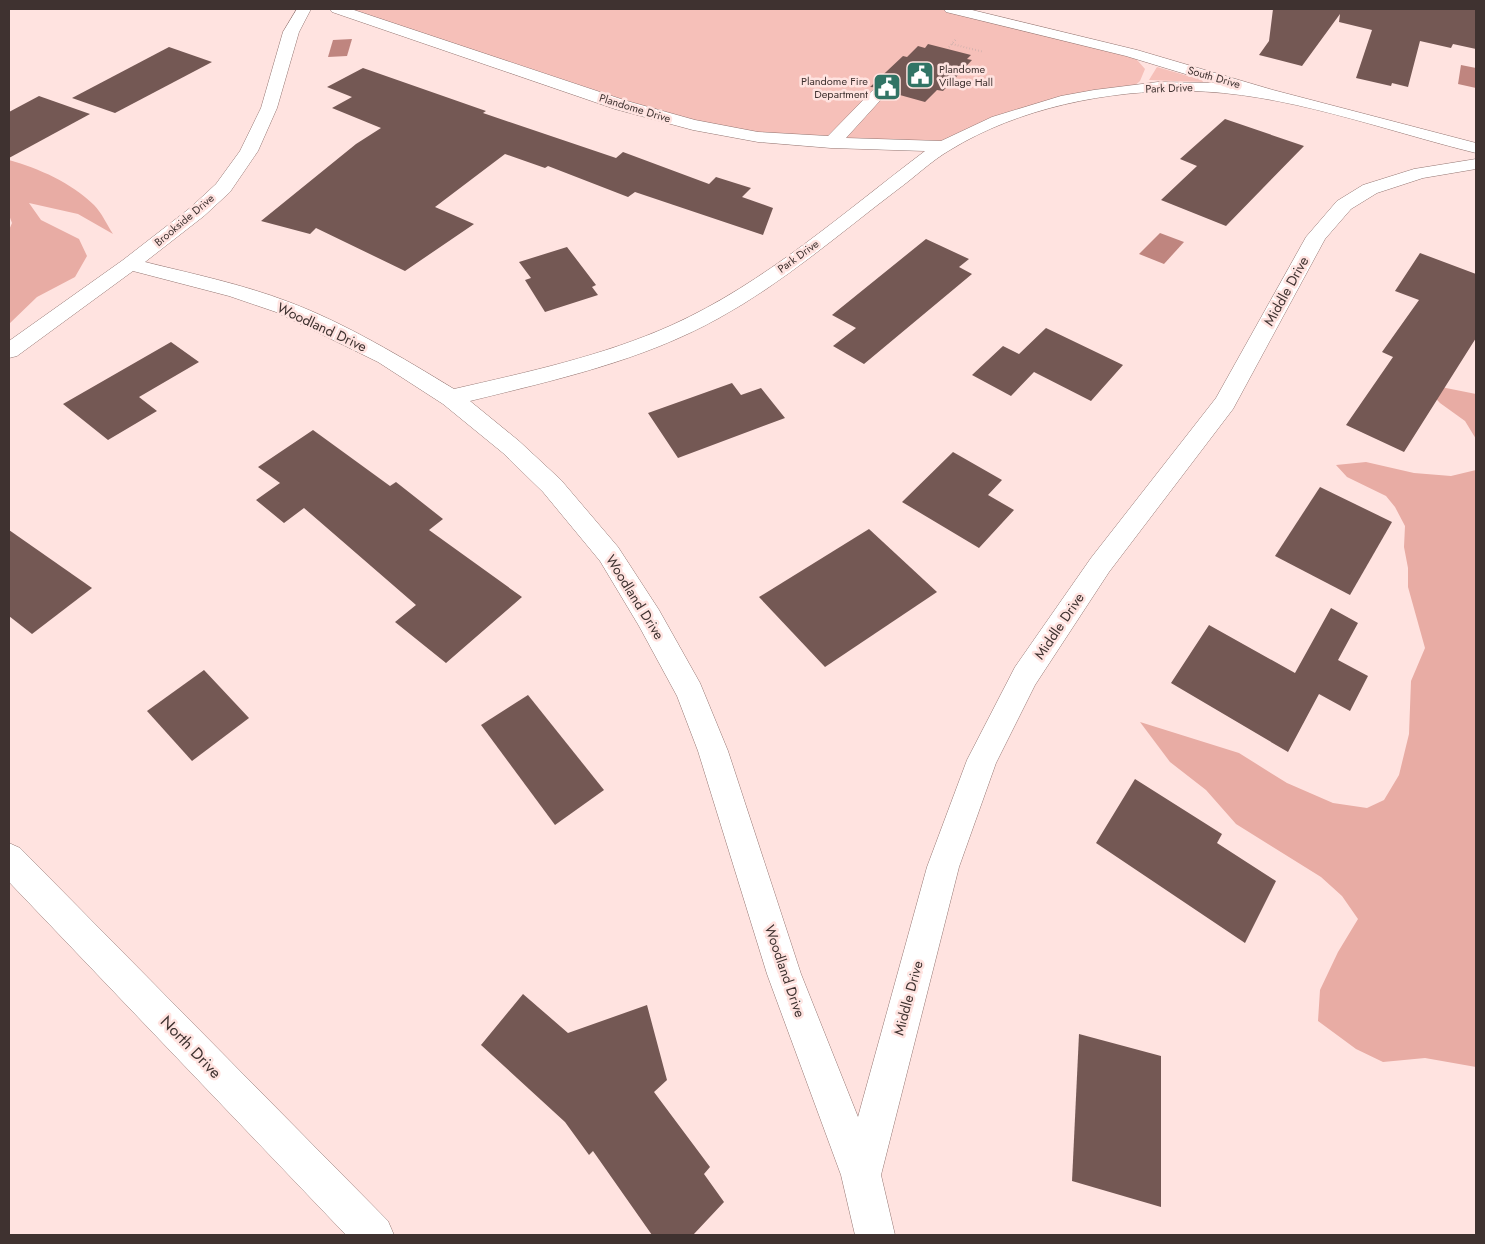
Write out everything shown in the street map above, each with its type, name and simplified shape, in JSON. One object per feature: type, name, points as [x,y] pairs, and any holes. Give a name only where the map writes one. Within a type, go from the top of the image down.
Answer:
[{"type":"street","name":"Brookside Drive","points":[[9,351],[130,264],[197,212],[223,188],[249,151],[269,108],[291,32],[304,9]]},
{"type":"street","name":"Plandome Drive","points":[[337,9],[621,105],[693,125],[758,137],[831,143],[944,146]]},
{"type":"street","name":"South Drive","points":[[951,9],[1131,53],[1267,93],[1476,148]]},
{"type":"street","name":"Park Drive","points":[[1131,53],[1144,69],[1140,81],[1131,89]]},
{"type":"street","name":"Park Drive","points":[[451,398],[544,375],[630,350],[712,314],[791,262],[944,146],[982,128],[1036,109],[1131,89],[1185,86],[1267,93]]},
{"type":"street","points":[[831,143],[879,93]]},
{"type":"street","name":"Middle Drive","points":[[875,1235],[861,1175],[943,867],[982,760],[1025,676],[1100,565],[1225,403],[1316,237],[1344,205],[1370,189],[1420,173],[1476,164]]},
{"type":"street","name":"Woodland Drive","points":[[130,264],[236,291],[283,307],[386,358],[451,398],[511,447],[552,486],[609,554],[649,618],[690,692],[713,751],[784,974],[861,1175]]},
{"type":"street","name":"North Drive","points":[[9,859],[374,1235]]},
{"type":"path","points":[[951,44],[984,52]]},
{"type":"shaded area","points":[[337,9],[951,9],[1131,53],[1145,69],[1140,81],[1131,89],[1036,109],[944,146],[758,137],[621,105]]},
{"type":"shaded area","points":[[352,39],[347,56],[328,57],[333,40]]},
{"type":"shaded area","points":[[1461,65],[1476,68],[1476,88],[1458,84]]},
{"type":"shaded area","points":[[1157,67],[1202,80],[1203,82],[1149,80]]},
{"type":"shaded area","points":[[9,160],[43,172],[65,183],[85,197],[97,208],[113,234],[78,214],[29,203],[41,220],[79,239],[87,256],[75,277],[37,297],[9,324],[9,230],[12,223],[9,215]]},
{"type":"shaded area","points":[[1160,233],[1184,242],[1164,264],[1139,254]]},
{"type":"shaded area","points":[[1421,383],[1476,394],[1476,439],[1465,421],[1440,403]]},
{"type":"shaded area","points":[[1366,462],[1414,473],[1451,476],[1476,470],[1476,1067],[1425,1058],[1383,1062],[1356,1049],[1318,1021],[1320,990],[1338,952],[1358,919],[1342,896],[1321,877],[1236,824],[1206,790],[1170,762],[1140,722],[1239,753],[1287,783],[1333,803],[1367,808],[1384,800],[1399,775],[1409,734],[1411,681],[1425,648],[1408,587],[1408,568],[1404,547],[1405,526],[1395,507],[1386,496],[1347,477],[1336,465]]},
{"type":"building","points":[[1273,9],[1476,9],[1476,49],[1453,44],[1451,48],[1420,41],[1408,87],[1392,83],[1391,86],[1356,78],[1372,30],[1339,22],[1340,14],[1302,66],[1259,55],[1269,41]]},
{"type":"building","name":"Plandome Village Hall","points":[[928,44],[971,55],[967,59],[972,60],[943,91],[937,90],[925,102],[889,92],[885,88],[870,87],[903,56],[907,57],[918,46],[925,48]]},
{"type":"building","points":[[169,47],[212,62],[115,113],[72,98]]},
{"type":"building","points":[[363,68],[486,111],[483,113],[616,158],[623,152],[709,184],[716,177],[751,188],[742,197],[773,208],[763,235],[635,192],[628,197],[548,166],[545,168],[505,154],[435,207],[474,224],[405,271],[316,228],[310,234],[261,221],[356,144],[381,128],[332,108],[352,97],[327,87]]},
{"type":"building","points":[[39,96],[90,114],[9,158],[9,112]]},
{"type":"building","points":[[1225,119],[1304,146],[1226,226],[1161,200],[1197,166],[1180,159]]},
{"type":"building","points":[[926,239],[969,259],[959,267],[972,274],[864,364],[833,346],[856,328],[832,315]]},
{"type":"building","points":[[567,247],[596,285],[592,287],[598,295],[545,312],[525,280],[531,278],[519,262]]},
{"type":"building","points":[[1420,253],[1476,274],[1476,338],[1404,452],[1346,425],[1393,357],[1382,352],[1419,300],[1395,291]]},
{"type":"building","points":[[1046,328],[1123,365],[1091,401],[1034,372],[1011,396],[972,375],[1003,346],[1019,354]]},
{"type":"building","points":[[171,342],[199,362],[139,397],[157,411],[108,440],[63,404]]},
{"type":"building","points":[[732,383],[741,395],[761,388],[785,418],[678,458],[648,413]]},
{"type":"building","points":[[313,430],[390,486],[396,482],[443,519],[429,530],[522,597],[446,663],[395,622],[416,605],[304,508],[284,523],[256,500],[280,483],[258,467]]},
{"type":"building","points":[[953,452],[1002,480],[988,495],[1014,510],[979,548],[902,502]]},
{"type":"building","points":[[1320,487],[1392,522],[1350,595],[1275,556]]},
{"type":"building","points":[[869,529],[937,592],[825,667],[759,597]]},
{"type":"building","points":[[9,530],[92,588],[32,634],[9,616]]},
{"type":"building","points":[[1331,608],[1358,623],[1338,660],[1368,676],[1350,711],[1319,694],[1288,752],[1171,683],[1209,625],[1295,673]]},
{"type":"building","points":[[204,670],[249,718],[192,761],[147,711]]},
{"type":"building","points":[[528,695],[604,790],[555,825],[481,725]]},
{"type":"building","points":[[1135,779],[1222,834],[1217,843],[1276,881],[1245,943],[1096,843]]},
{"type":"building","points":[[523,994],[568,1033],[647,1005],[667,1080],[654,1092],[710,1167],[704,1174],[724,1202],[693,1235],[652,1235],[593,1151],[589,1155],[565,1122],[481,1045]]},
{"type":"building","points":[[1079,1034],[1161,1056],[1161,1207],[1072,1181]]},
{"type":"place","name":"Plandome Village Hall","points":[[920,75]]},
{"type":"place","name":"Plandome Fire Department","points":[[887,87]]}]
